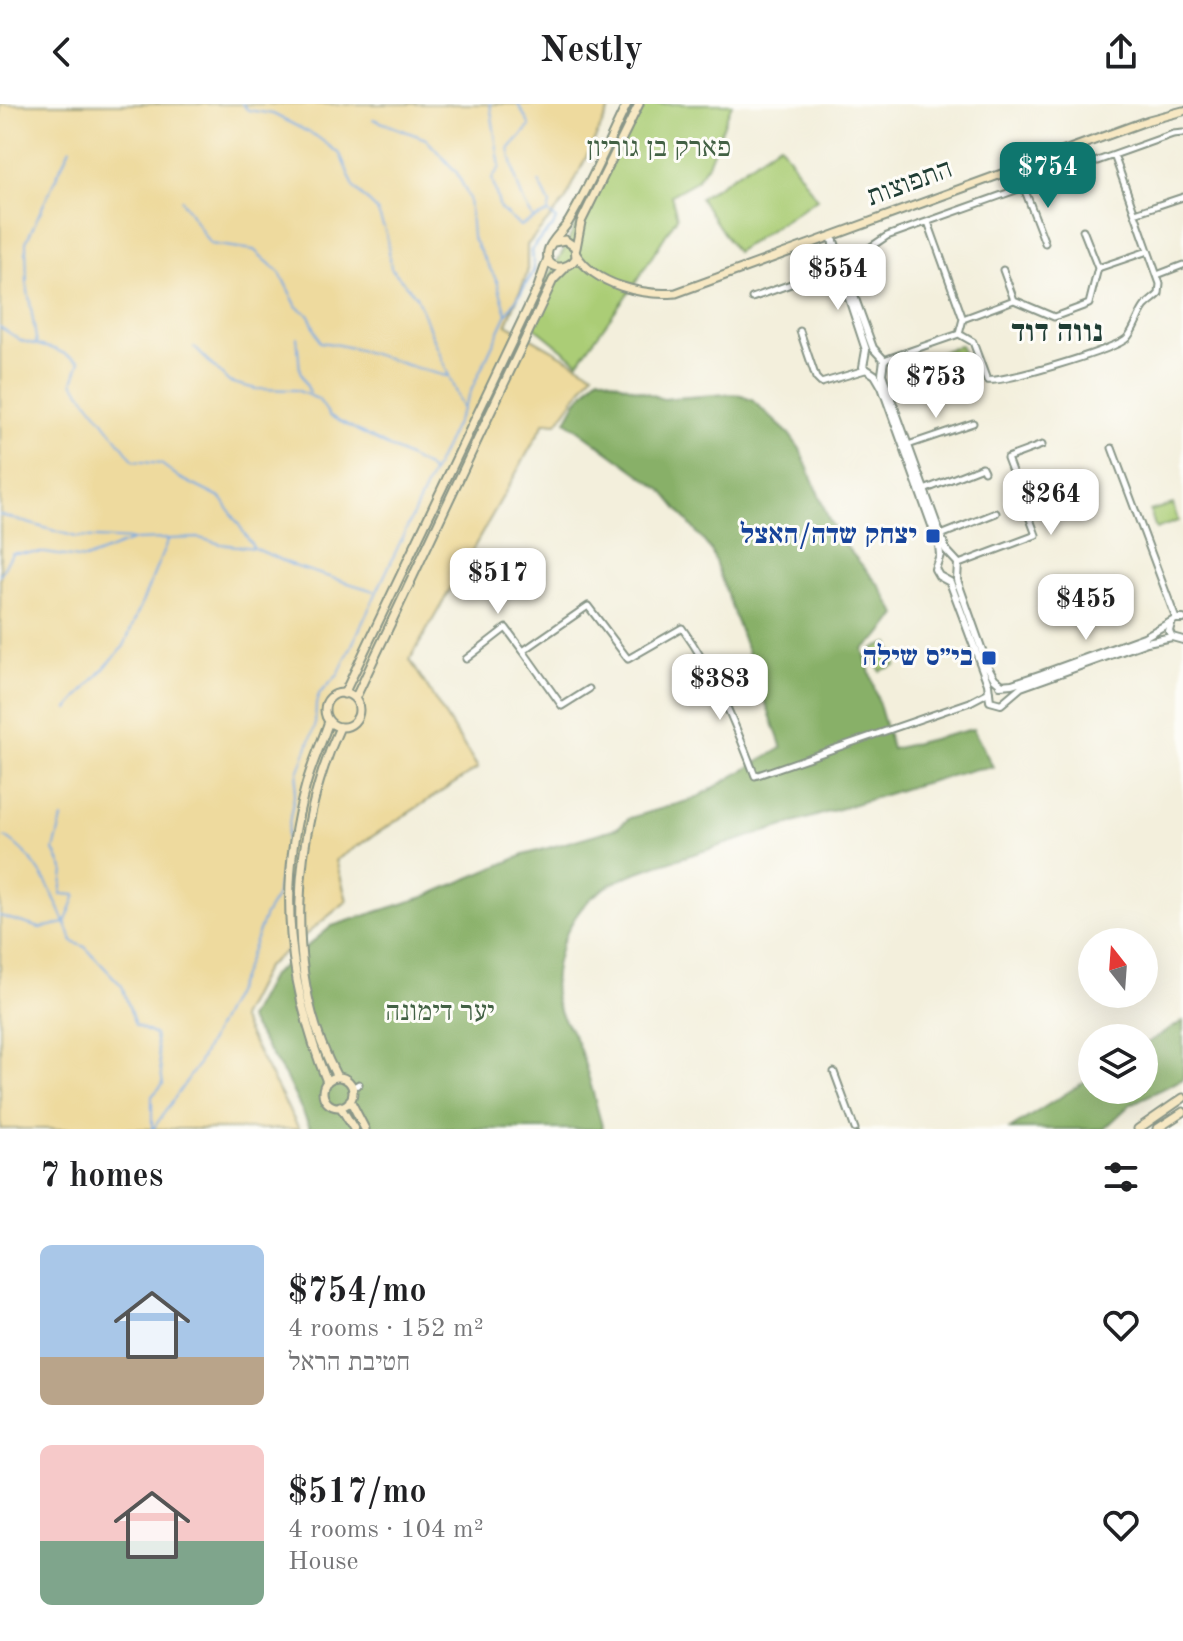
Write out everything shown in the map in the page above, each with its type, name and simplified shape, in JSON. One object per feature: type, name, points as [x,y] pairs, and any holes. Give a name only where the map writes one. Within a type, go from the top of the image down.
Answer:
[{"type":"main road","points":[[344,694],[538,287],[549,249],[570,220],[627,104]]},
{"type":"main road","points":[[355,699],[553,280],[574,262],[581,222],[639,104]]},
{"type":"main road","name":"התפוצות","points":[[567,267],[596,273],[635,291],[676,293],[1183,108]]},
{"type":"main road","points":[[554,242],[569,241],[576,252]]},
{"type":"main road","name":"התפוצות","points":[[576,252],[596,273]]},
{"type":"main road","points":[[548,258],[556,267],[567,267]]},
{"type":"main road","points":[[327,1082],[302,1009],[292,957],[289,905],[298,817],[329,721],[326,705],[333,696],[344,694],[355,699],[359,708],[357,718],[350,725],[340,727],[329,721]]},
{"type":"main road","points":[[337,1077],[312,1006],[303,956],[300,905],[309,819],[323,768],[340,727]]},
{"type":"main road","points":[[337,1077],[356,1086],[350,1100],[334,1106],[325,1099],[323,1089],[327,1082],[337,1077]]},
{"type":"main road","points":[[1138,1129],[1183,1098]]},
{"type":"main road","points":[[350,1100],[365,1129]]},
{"type":"main road","points":[[340,1106],[354,1129]]},
{"type":"main road","points":[[1157,1129],[1183,1112]]},
{"type":"street","points":[[752,298],[841,266],[887,236],[1183,133]]},
{"type":"street","points":[[884,360],[959,334],[973,342],[987,380],[994,382],[1038,372],[1126,340],[1145,306],[1159,294],[1157,275],[1114,155]]},
{"type":"street","points":[[1024,188],[1045,243]]},
{"type":"street","points":[[1135,213],[1183,197]]},
{"type":"street","points":[[928,222],[963,319],[959,334]]},
{"type":"street","points":[[963,319],[1014,300],[1054,317],[1089,304],[1098,268],[1083,230]]},
{"type":"street","points":[[832,238],[866,350],[865,370]]},
{"type":"street","points":[[1098,268],[1148,251]]},
{"type":"street","points":[[1157,275],[1183,265]]},
{"type":"street","points":[[841,266],[876,353],[884,360]]},
{"type":"street","points":[[1003,270],[1014,300]]},
{"type":"street","points":[[800,331],[816,378],[821,383],[865,370],[873,374],[882,387],[939,545],[936,573],[950,582],[995,704],[1001,704],[1021,687],[1132,647],[1177,639]]},
{"type":"street","points":[[864,357],[876,353]]},
{"type":"street","points":[[884,360],[882,370],[924,490],[950,556],[959,564]]},
{"type":"street","points":[[873,374],[882,370]]},
{"type":"street","points":[[908,445],[973,423]]},
{"type":"street","points":[[959,564],[1036,535],[1007,458],[1042,445]]},
{"type":"street","points":[[1112,448],[1177,621]]},
{"type":"street","points":[[924,490],[982,467],[984,471]]},
{"type":"street","points":[[941,535],[996,513]]},
{"type":"street","points":[[939,558],[950,556]]},
{"type":"street","points":[[959,564],[956,575],[988,667],[994,678],[1010,689],[1011,694]]},
{"type":"street","points":[[947,579],[956,575]]},
{"type":"street","points":[[523,651],[588,606],[628,659],[682,628],[705,660],[732,713],[755,776],[970,702],[990,694],[1003,684],[1018,682],[1144,637],[1177,621]]},
{"type":"street","points":[[1177,621],[1169,631],[1183,647]]},
{"type":"street","points":[[466,659],[506,628],[562,706],[589,689]]},
{"type":"street","points":[[834,1072],[855,1129]]},
{"type":"green space","name":"פארק בן גוריון","points":[[630,104],[732,104],[708,164],[696,181],[671,195],[677,217],[636,282],[578,362],[537,329],[532,323],[530,310],[567,244]]},
{"type":"green space","points":[[780,144],[817,199],[736,252],[700,198]]},
{"type":"green space","points":[[960,345],[968,366],[935,378],[927,357]]},
{"type":"green space","name":"יער דימונה","points":[[599,376],[663,399],[739,395],[752,400],[789,434],[800,449],[829,520],[844,544],[879,585],[897,615],[878,638],[863,649],[892,749],[973,729],[993,767],[913,786],[639,871],[603,889],[585,904],[562,944],[555,973],[556,1001],[576,1040],[603,1129],[311,1129],[285,1076],[248,1019],[271,976],[332,926],[424,897],[524,855],[617,828],[630,818],[694,799],[782,748],[711,550],[663,491],[566,421],[577,401]]},
{"type":"green space","points":[[1173,504],[1178,521],[1156,529],[1150,511]]},
{"type":"green space","points":[[889,643],[896,665],[880,671],[872,649]]},
{"type":"green space","points":[[1183,1021],[1183,1079],[1158,1091],[1158,1036]]},
{"type":"green space","points":[[1078,1086],[1078,1104],[1131,1104],[1104,1129],[1010,1129]]},
{"type":"sand","points":[[0,104],[612,104],[565,201],[527,245],[527,274],[507,324],[593,373],[557,423],[545,422],[410,660],[478,768],[336,860],[347,901],[266,967],[240,1018],[299,1129],[0,1129]]},
{"type":"waterway","points":[[242,104],[248,110],[273,114],[316,136],[340,154],[355,189],[377,210],[387,236],[391,268],[416,296],[463,410]]},
{"type":"waterway","points":[[490,104],[500,167],[492,178],[500,209],[520,226],[534,219]]},
{"type":"waterway","points":[[153,1129],[197,1066],[240,981],[265,915],[276,897],[298,773],[315,727],[319,694],[338,675],[507,314],[534,271],[532,251],[556,219],[548,213],[534,219],[515,176],[509,149],[530,126],[518,104]]},
{"type":"waterway","points":[[373,119],[426,139],[457,173],[469,198],[472,237],[497,281],[507,314]]},
{"type":"waterway","points":[[37,344],[27,285],[26,242],[70,148]]},
{"type":"waterway","points":[[539,182],[550,204],[548,213]]},
{"type":"waterway","points":[[181,199],[210,244],[254,250],[280,273],[297,307],[309,315],[320,342],[352,348],[447,376]]},
{"type":"waterway","points":[[0,327],[22,341],[54,349],[80,361],[73,382],[134,461],[161,464],[180,478],[222,499],[254,548],[297,567],[374,591]]},
{"type":"waterway","points":[[297,337],[300,371],[310,393]]},
{"type":"waterway","points":[[194,347],[229,382],[256,389],[296,390],[318,399],[330,416],[427,467],[431,472]]},
{"type":"waterway","points":[[0,515],[76,537],[135,540],[199,538],[254,548]]},
{"type":"waterway","points":[[0,575],[12,553],[45,553],[85,559],[134,540]]},
{"type":"waterway","points":[[68,709],[124,646],[168,540]]},
{"type":"waterway","points":[[0,916],[40,928],[65,923],[76,895],[61,894],[64,871],[54,850],[62,819]]},
{"type":"waterway","points":[[5,837],[18,846],[38,870],[73,942],[85,947],[122,986],[135,1025],[155,1035],[163,1084],[152,1096],[152,1129]]},
{"type":"place","name":"יצחק שדה/האצל","points":[[933,536]]},
{"type":"place","name":"בי״ס שילה","points":[[989,658]]},
{"type":"district","name":"נווה דוד","points":[[1057,333]]}]
